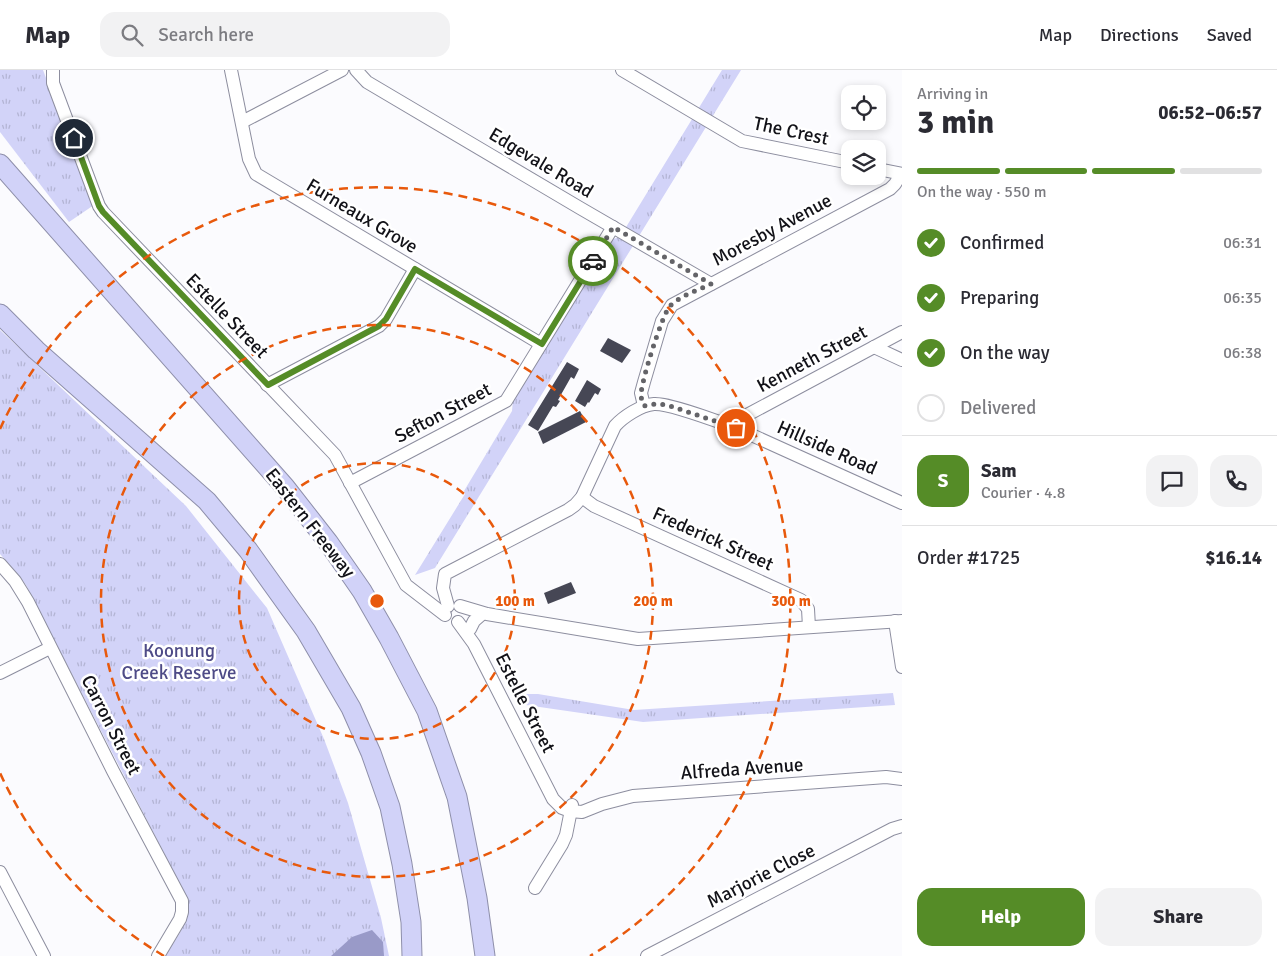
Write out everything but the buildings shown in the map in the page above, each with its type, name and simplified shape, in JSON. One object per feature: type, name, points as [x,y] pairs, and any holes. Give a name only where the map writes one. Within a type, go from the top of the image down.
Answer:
[{"type":"highway","name":"Eastern Freeway","points":[[0,164],[285,487],[328,542],[362,591],[427,711],[458,797],[477,898],[484,956]]},
{"type":"highway","points":[[0,314],[36,350],[207,501],[248,550],[306,631],[351,708],[371,753],[390,807],[402,864],[411,922],[412,956]]},
{"type":"street","name":"Estelle Street","points":[[53,70],[53,83],[99,206],[103,212],[335,455],[410,590],[455,612],[474,644],[543,778],[559,797],[571,807]]},
{"type":"street","name":"Furneaux Grove","points":[[230,70],[251,165],[260,177],[542,344]]},
{"type":"street","points":[[242,122],[342,70]]},
{"type":"street","name":"Edgevale Road","points":[[356,70],[367,82],[711,284]]},
{"type":"street","name":"The Crest","points":[[622,70],[742,140],[841,161]]},
{"type":"street","points":[[886,171],[902,174]]},
{"type":"street","name":"Moresby Avenue","points":[[644,406],[641,397],[642,389],[665,314],[675,302],[890,189],[902,174]]},
{"type":"street","name":"Sefton Street","points":[[350,483],[504,403],[511,395],[613,227]]},
{"type":"street","points":[[268,385],[379,326],[386,319],[415,269]]},
{"type":"street","name":"Kenneth Street","points":[[736,428],[747,415],[902,332]]},
{"type":"street","points":[[874,347],[902,360]]},
{"type":"street","points":[[422,593],[433,592],[442,583],[445,574],[452,569],[460,567],[575,505],[582,497],[615,426],[623,418],[644,406],[667,405],[736,428]]},
{"type":"street","name":"Hillside Road","points":[[736,428],[902,503]]},
{"type":"street","name":"Frederick Street","points":[[582,497],[594,506],[801,600],[808,609],[809,628]]},
{"type":"street","name":"Carron Street","points":[[0,564],[21,590],[113,771],[178,893],[183,907],[180,919],[158,956]]},
{"type":"street","points":[[455,612],[448,584],[451,576],[460,567]]},
{"type":"street","name":"Estelle Street","points":[[401,576],[422,593],[455,612],[470,629],[474,644]]},
{"type":"street","points":[[442,583],[455,612]]},
{"type":"street","points":[[455,612],[485,614],[638,639],[900,621],[902,667]]},
{"type":"street","points":[[470,629],[474,621],[485,614]]},
{"type":"street","points":[[901,651],[902,637]]},
{"type":"street","points":[[0,673],[50,648]]},
{"type":"street","name":"Alfreda Avenue","points":[[886,777],[902,772]]},
{"type":"street","name":"Alfreda Avenue","points":[[571,807],[602,804],[633,796],[886,777],[902,779]]},
{"type":"street","points":[[534,888],[562,844],[566,835],[571,807]]},
{"type":"street","name":"Marjorie Close","points":[[648,956],[899,825]]},
{"type":"street","points":[[0,872],[44,956]]},
{"type":"green space","points":[[0,70],[43,70],[94,205],[69,222],[0,132]]},
{"type":"green space","points":[[722,70],[741,70],[435,568],[415,575],[465,494],[464,491],[512,411],[513,400],[607,245],[613,239],[620,237]]},
{"type":"green space","name":"Koonung Creek Reserve","points":[[0,330],[186,506],[267,608],[324,739],[348,803],[381,918],[389,956],[165,956],[179,935],[186,920],[188,904],[186,896],[26,585],[0,554]]},
{"type":"green space","points":[[893,693],[895,705],[643,722],[519,704],[513,694],[538,694],[634,710]]},
{"type":"shaded area","points":[[372,930],[383,942],[384,956],[331,956],[352,937]]},
{"type":"way so far","points":[[593,261],[613,227],[711,284],[675,302],[668,308],[662,321],[644,382],[641,393],[642,400],[644,406],[650,404],[667,405],[736,428]]},
{"type":"route","points":[[74,138],[99,206],[103,212],[268,385],[379,326],[386,319],[415,269],[542,344],[593,261]]}]
